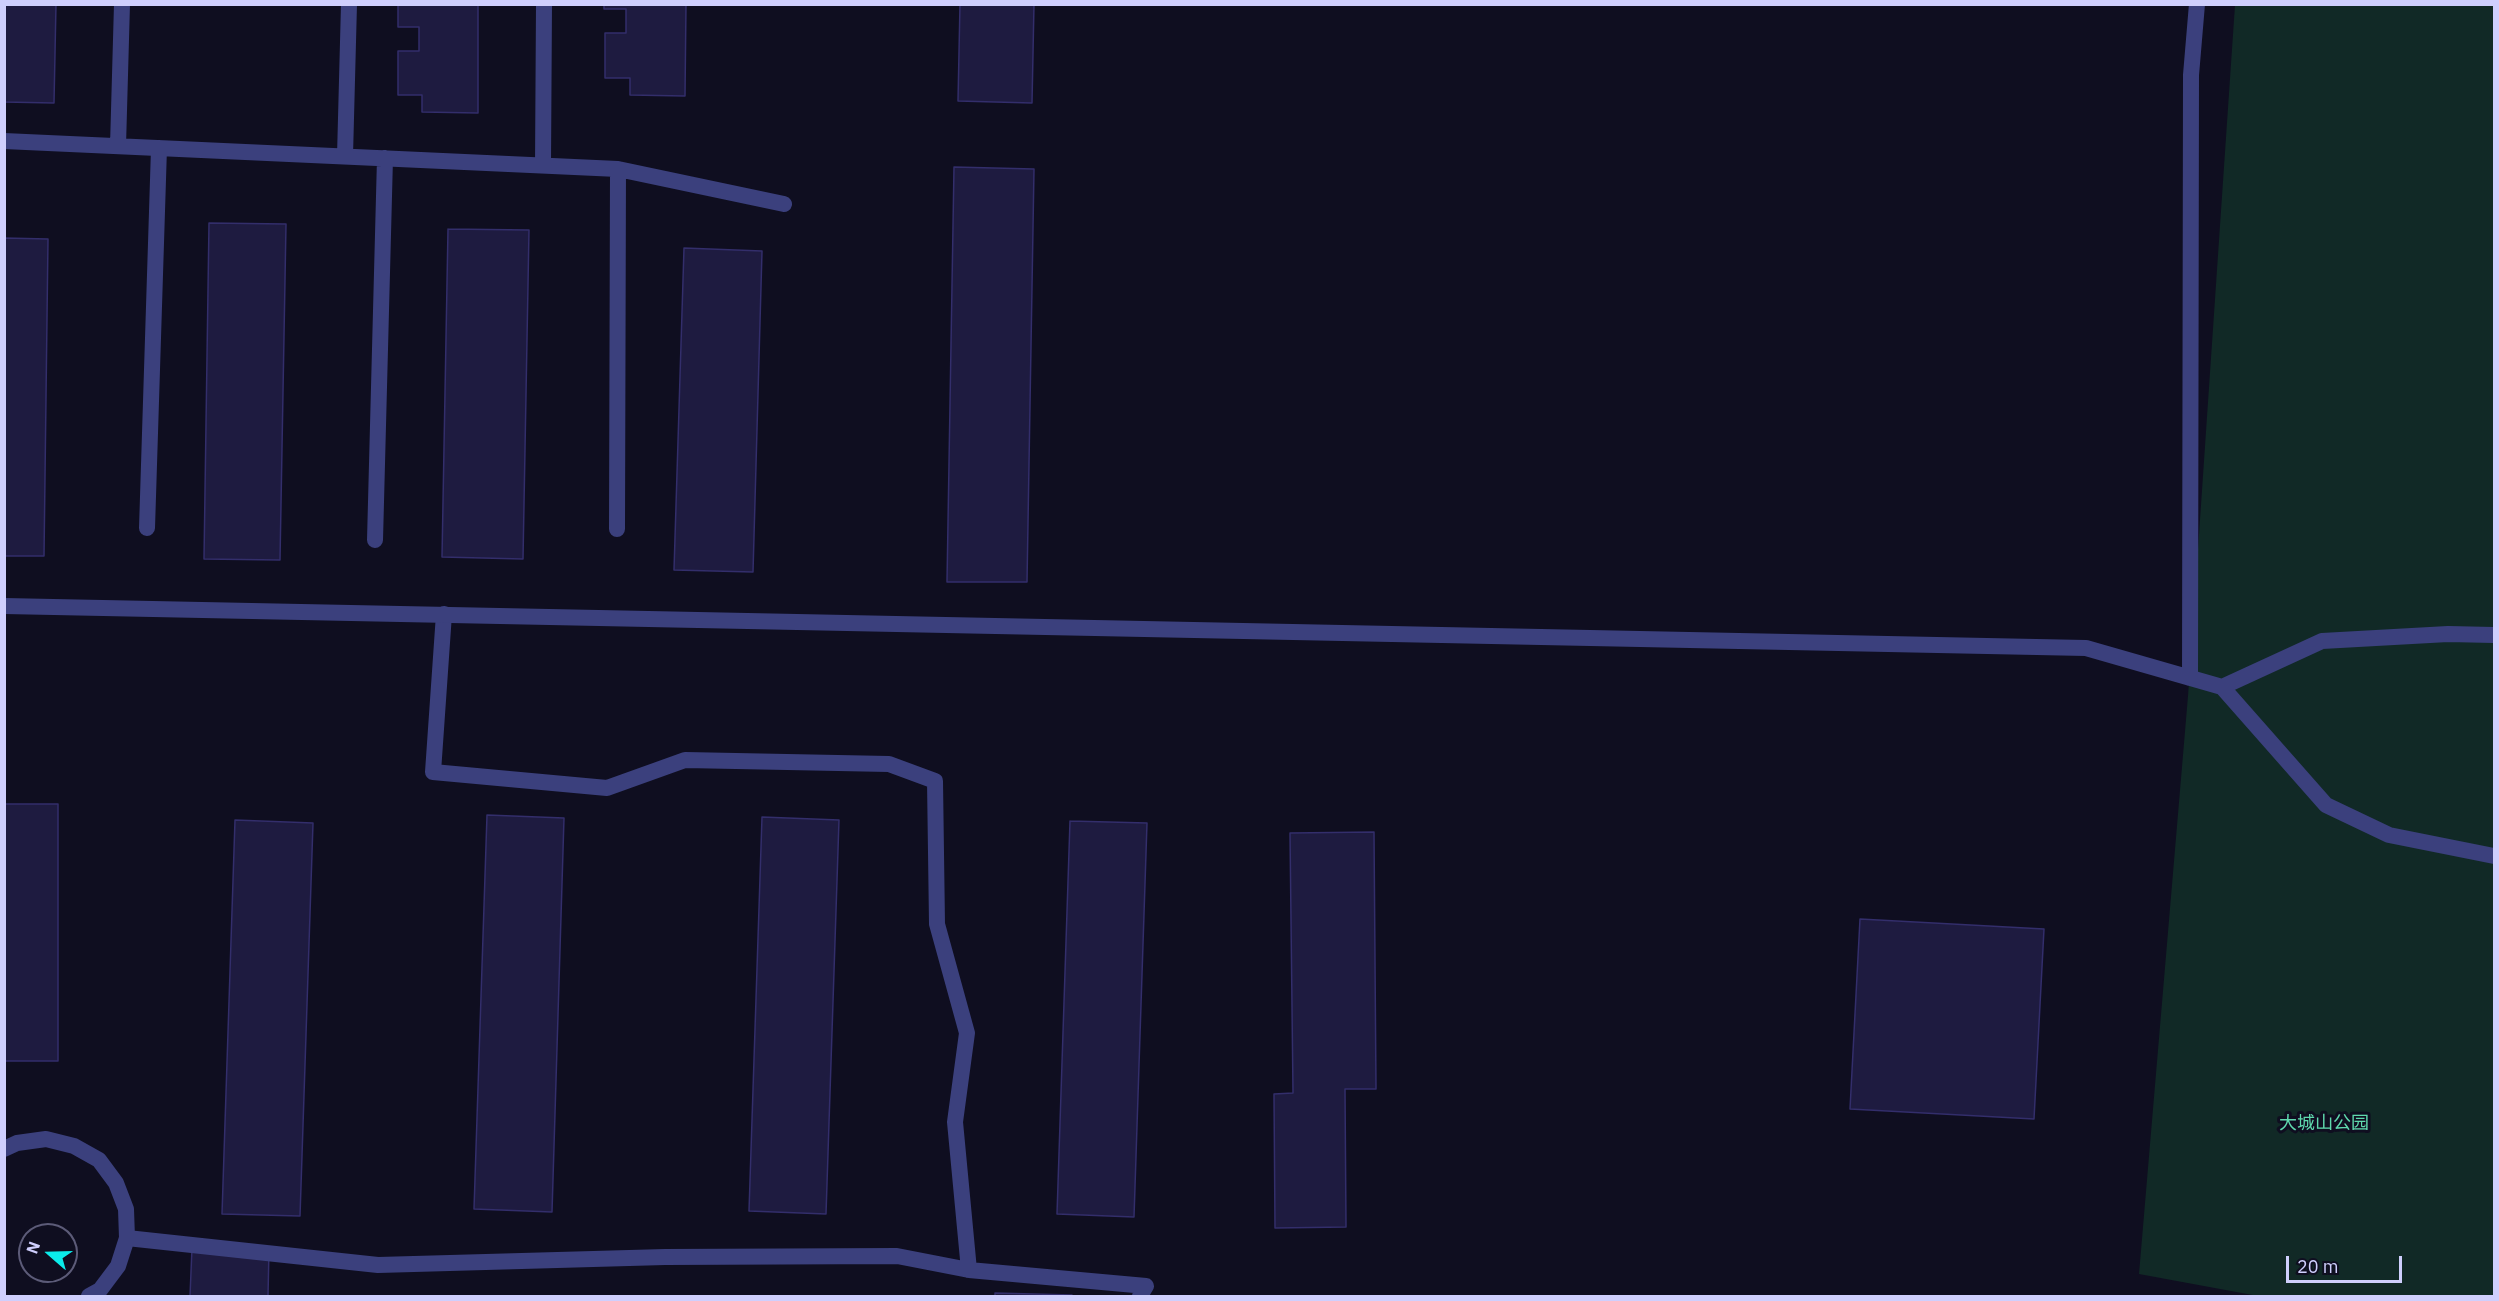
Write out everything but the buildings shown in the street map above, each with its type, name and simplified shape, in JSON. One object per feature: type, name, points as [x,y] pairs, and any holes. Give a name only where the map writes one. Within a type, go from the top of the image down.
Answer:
[{"type":"street","points":[[118,146],[122,4]]},
{"type":"street","points":[[345,156],[349,4]]},
{"type":"street","points":[[543,164],[544,4]]},
{"type":"street","points":[[2190,678],[2191,75],[2197,4]]},
{"type":"street","points":[[4,141],[618,169],[784,204]]},
{"type":"street","points":[[147,528],[159,148]]},
{"type":"street","points":[[375,540],[385,158]]},
{"type":"street","points":[[617,529],[618,169]]},
{"type":"street","points":[[4,606],[2086,648],[2222,687],[2326,805],[2389,835],[2494,856]]},
{"type":"street","points":[[444,614],[433,772],[607,788],[685,760],[889,764],[935,781],[937,924],[968,1033],[955,1122],[969,1270]]},
{"type":"street","points":[[2222,687],[2322,641],[2448,634],[2494,635]]},
{"type":"street","points":[[4,1149],[17,1143],[46,1139],[74,1146],[99,1160],[116,1183],[126,1209],[127,1238],[118,1266],[100,1290],[89,1296]]},
{"type":"street","points":[[127,1238],[378,1265],[665,1257],[897,1256],[969,1270],[1146,1286],[1140,1296]]},
{"type":"green space","name":"大城山公园","points":[[2235,5],[2494,5],[2494,1296],[2258,1296],[2139,1274],[2188,696]]}]
